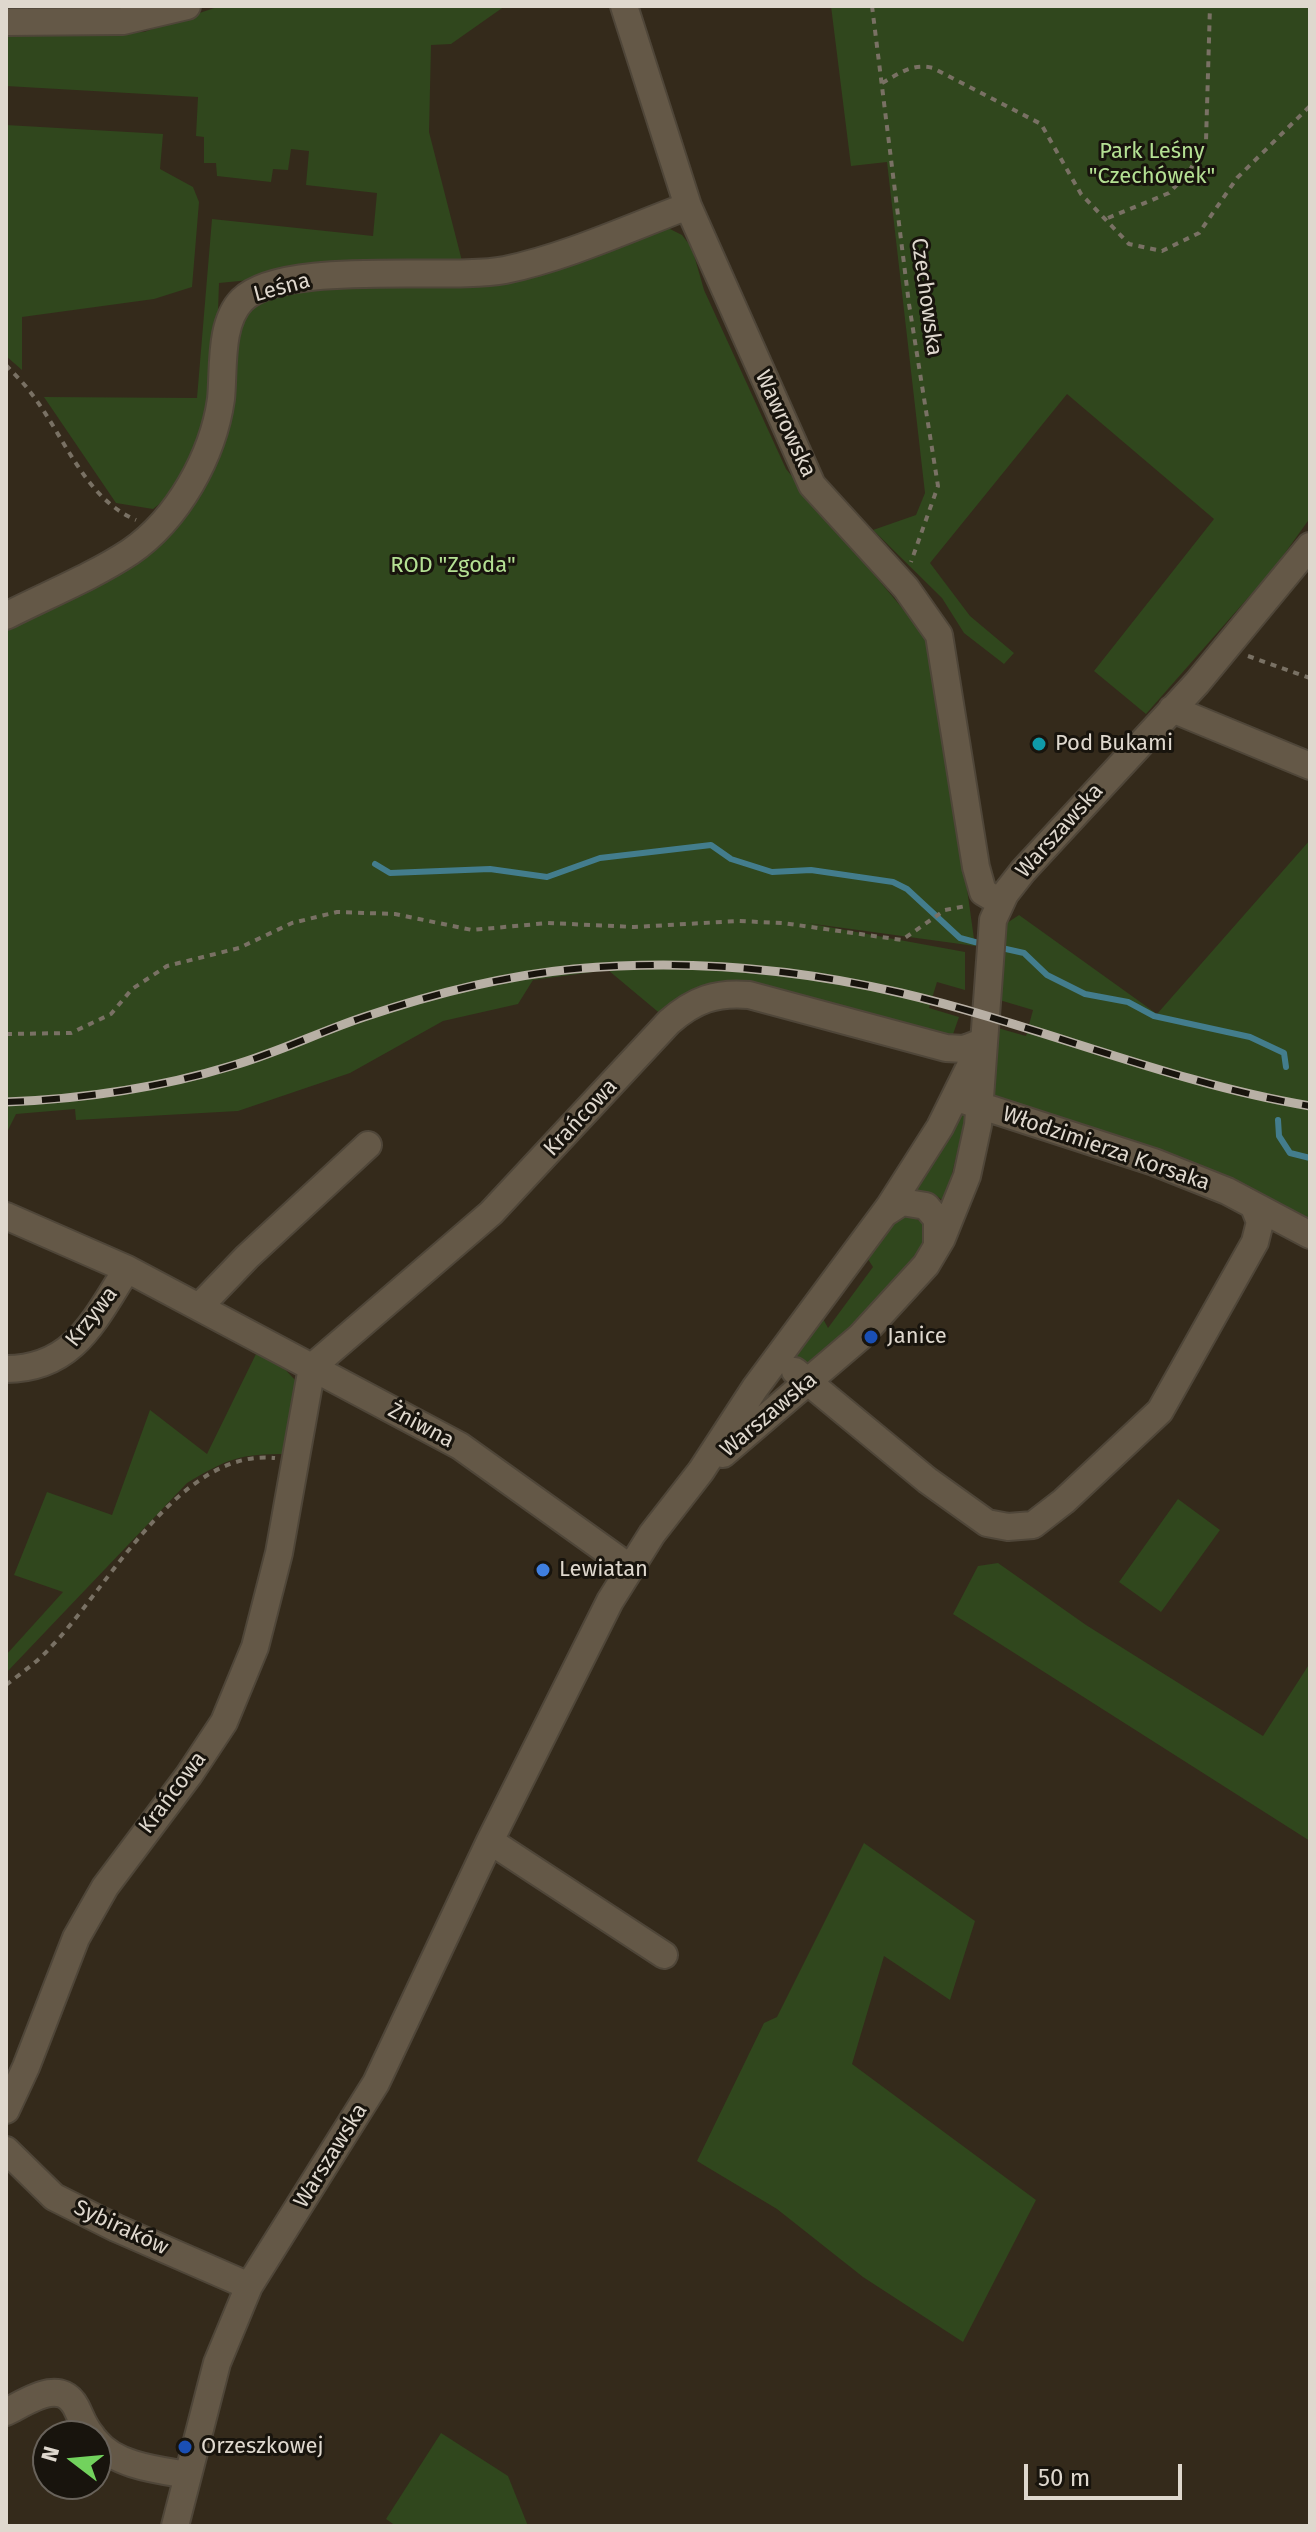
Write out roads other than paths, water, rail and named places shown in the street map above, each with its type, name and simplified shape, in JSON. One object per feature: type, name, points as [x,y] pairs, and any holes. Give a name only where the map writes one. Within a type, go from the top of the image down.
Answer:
[{"type":"street","points":[[6,22],[123,21],[187,6]]},
{"type":"street","name":"Wawrowska","points":[[624,6],[688,206],[812,485],[906,588],[939,635],[983,900]]},
{"type":"street","name":"Leśna","points":[[6,616],[132,550],[189,489],[213,438],[226,338],[233,314],[243,299],[268,287],[324,277],[503,270],[688,206]]},
{"type":"street","name":"Warszawska","points":[[701,1471],[860,1337],[934,1252],[967,1176],[981,1105],[982,1042],[990,942],[983,900],[1023,871],[1227,648],[1310,546]]},
{"type":"street","points":[[1172,709],[1310,766]]},
{"type":"street","name":"Krańcowa","points":[[6,2110],[83,1925],[105,1887],[189,1775],[224,1722],[258,1633],[279,1553],[293,1459],[312,1367],[491,1213],[669,1022],[695,1003],[723,994],[749,995],[946,1048],[964,1049],[982,1042]]},
{"type":"street","name":"Warszawska","points":[[175,2526],[217,2363],[249,2286],[376,2083],[490,1841],[629,1567],[882,1217],[955,1097],[982,1042]]},
{"type":"street","name":"Włodzimierza Korsaka","points":[[955,1097],[1154,1162],[1227,1191],[1310,1235]]},
{"type":"street","points":[[199,1307],[247,1257],[368,1145]]},
{"type":"street","points":[[882,1217],[902,1202],[926,1206],[939,1227],[934,1252]]},
{"type":"street","points":[[789,1344],[786,1353],[789,1365],[927,1480],[987,1523],[1008,1527],[1033,1525],[1160,1411],[1255,1242],[1260,1222],[1254,1207]]},
{"type":"street","name":"Żniwna","points":[[6,1216],[127,1269],[460,1446],[629,1567]]},
{"type":"street","name":"Krzywa","points":[[6,1369],[32,1369],[80,1340],[127,1269]]},
{"type":"street","points":[[490,1841],[664,1955]]},
{"type":"street","name":"Sybiraków","points":[[6,2150],[54,2197],[249,2286]]},
{"type":"street","points":[[6,2412],[39,2395],[61,2393],[75,2405],[83,2420]]},
{"type":"street","points":[[112,2456],[156,2470],[188,2475]]},
{"type":"waterway","points":[[375,864],[390,873],[490,869],[547,877],[600,858],[711,845],[731,859],[772,872],[811,870],[893,882],[907,889],[960,938],[986,945]]},
{"type":"waterway","points":[[997,947],[1024,953],[1047,975],[1085,994],[1128,1002],[1154,1016],[1250,1037],[1284,1053],[1286,1067]]},
{"type":"waterway","points":[[1278,1120],[1279,1136],[1290,1153],[1310,1158]]},
{"type":"railway","points":[[6,1102],[120,1091],[204,1074],[390,1009],[494,981],[574,969],[656,965],[738,968],[861,984],[952,1006],[1207,1083],[1310,1106]]},
{"type":"place","name":"Pod Bukami","points":[[1039,744]]},
{"type":"place","name":"Janice","points":[[871,1337]]},
{"type":"place","name":"Lewiatan","points":[[543,1570]]},
{"type":"place","name":"Orzeszkowej","points":[[185,2447]]},
{"type":"park label","name":"Park Leśny \"Czechówek\"","points":[[1152,164]]},
{"type":"park label","name":"ROD \"Zgoda\"","points":[[453,566]]}]
